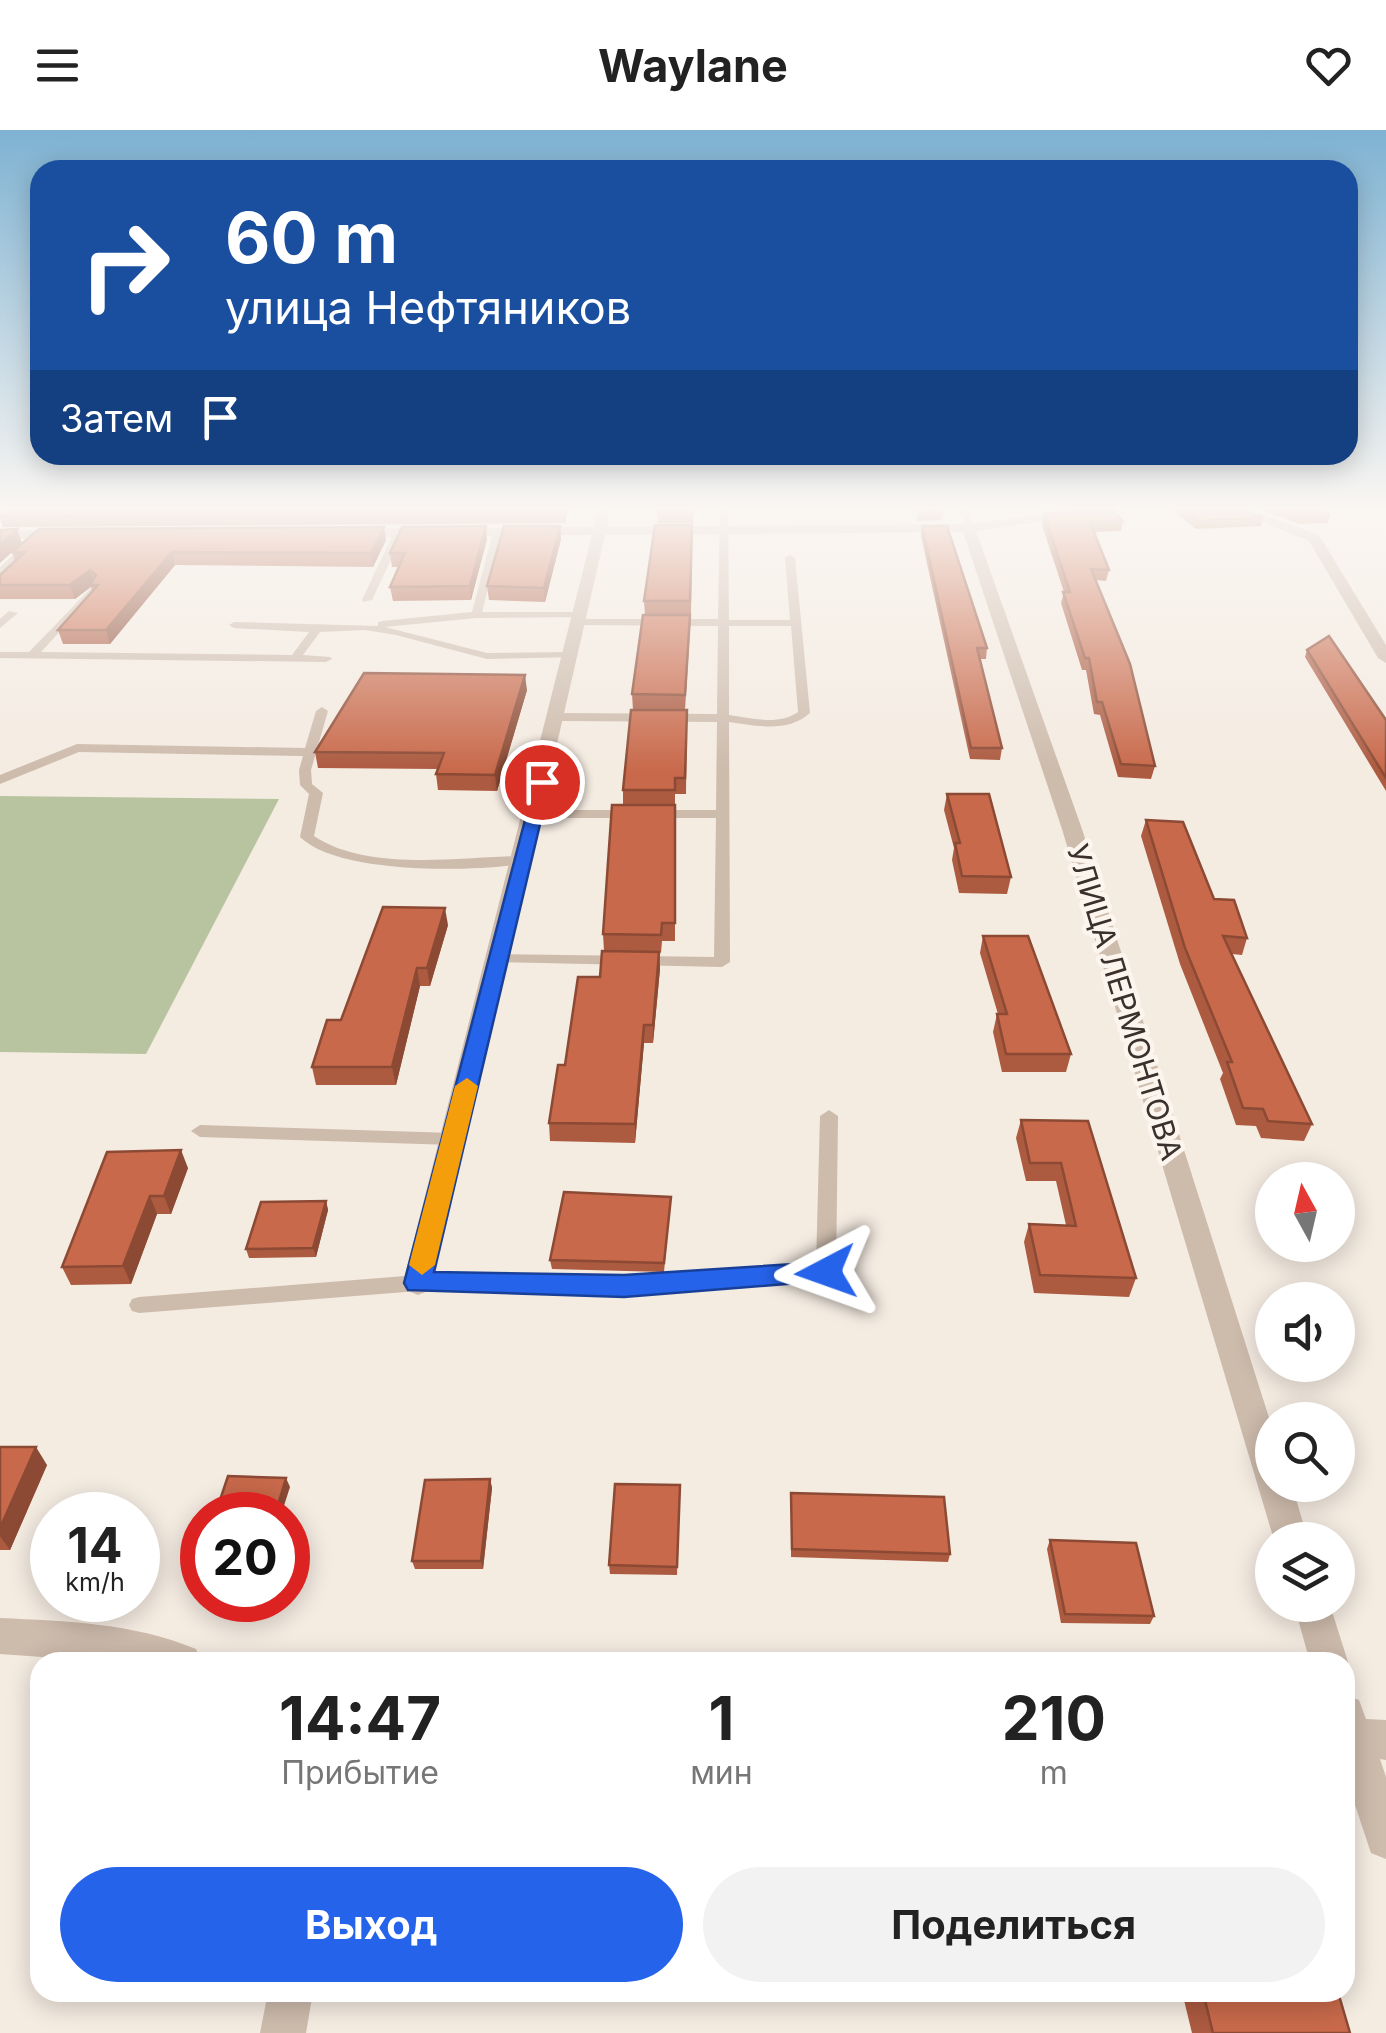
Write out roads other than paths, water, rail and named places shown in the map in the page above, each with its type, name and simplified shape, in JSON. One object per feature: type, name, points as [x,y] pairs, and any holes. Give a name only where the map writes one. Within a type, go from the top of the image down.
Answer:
[{"type":"street","points":[[418,1283],[587,594]]},
{"type":"street","name":"УЛИЦА ЛЕРМОНТОВА","points":[[991,594],[1072,829],[1255,1421]]},
{"type":"street","points":[[1347,594],[1386,658]]},
{"type":"street","points":[[1317,1622],[1326,1652]]},
{"type":"street","points":[[0,1636],[102,1640],[146,1652]]},
{"type":"street","points":[[1357,1733],[1386,1838]]},
{"type":"street","points":[[283,2033],[289,2002]]},
{"type":"lane","points":[[32,655],[88,594]]},
{"type":"lane","points":[[367,600],[370,594]]},
{"type":"lane","points":[[476,614],[481,594]]},
{"type":"lane","points":[[498,960],[722,962],[722,594]]},
{"type":"lane","points":[[558,718],[722,718],[770,724],[794,720],[804,713],[793,594]]},
{"type":"lane","points":[[0,625],[13,613]]},
{"type":"lane","points":[[234,625],[366,627],[476,614],[796,623]]},
{"type":"lane","points":[[366,627],[488,656],[573,655]]},
{"type":"lane","points":[[294,658],[317,629]]},
{"type":"lane","points":[[0,654],[326,659]]},
{"type":"lane","points":[[322,710],[306,785],[316,792],[308,837],[318,848],[371,860],[522,860]]},
{"type":"lane","points":[[0,780],[77,748],[310,752]]},
{"type":"lane","points":[[534,814],[722,814]]},
{"type":"lane","points":[[139,1305],[418,1283],[624,1286],[826,1272],[829,1116]]},
{"type":"lane","points":[[200,1131],[453,1139]]}]
